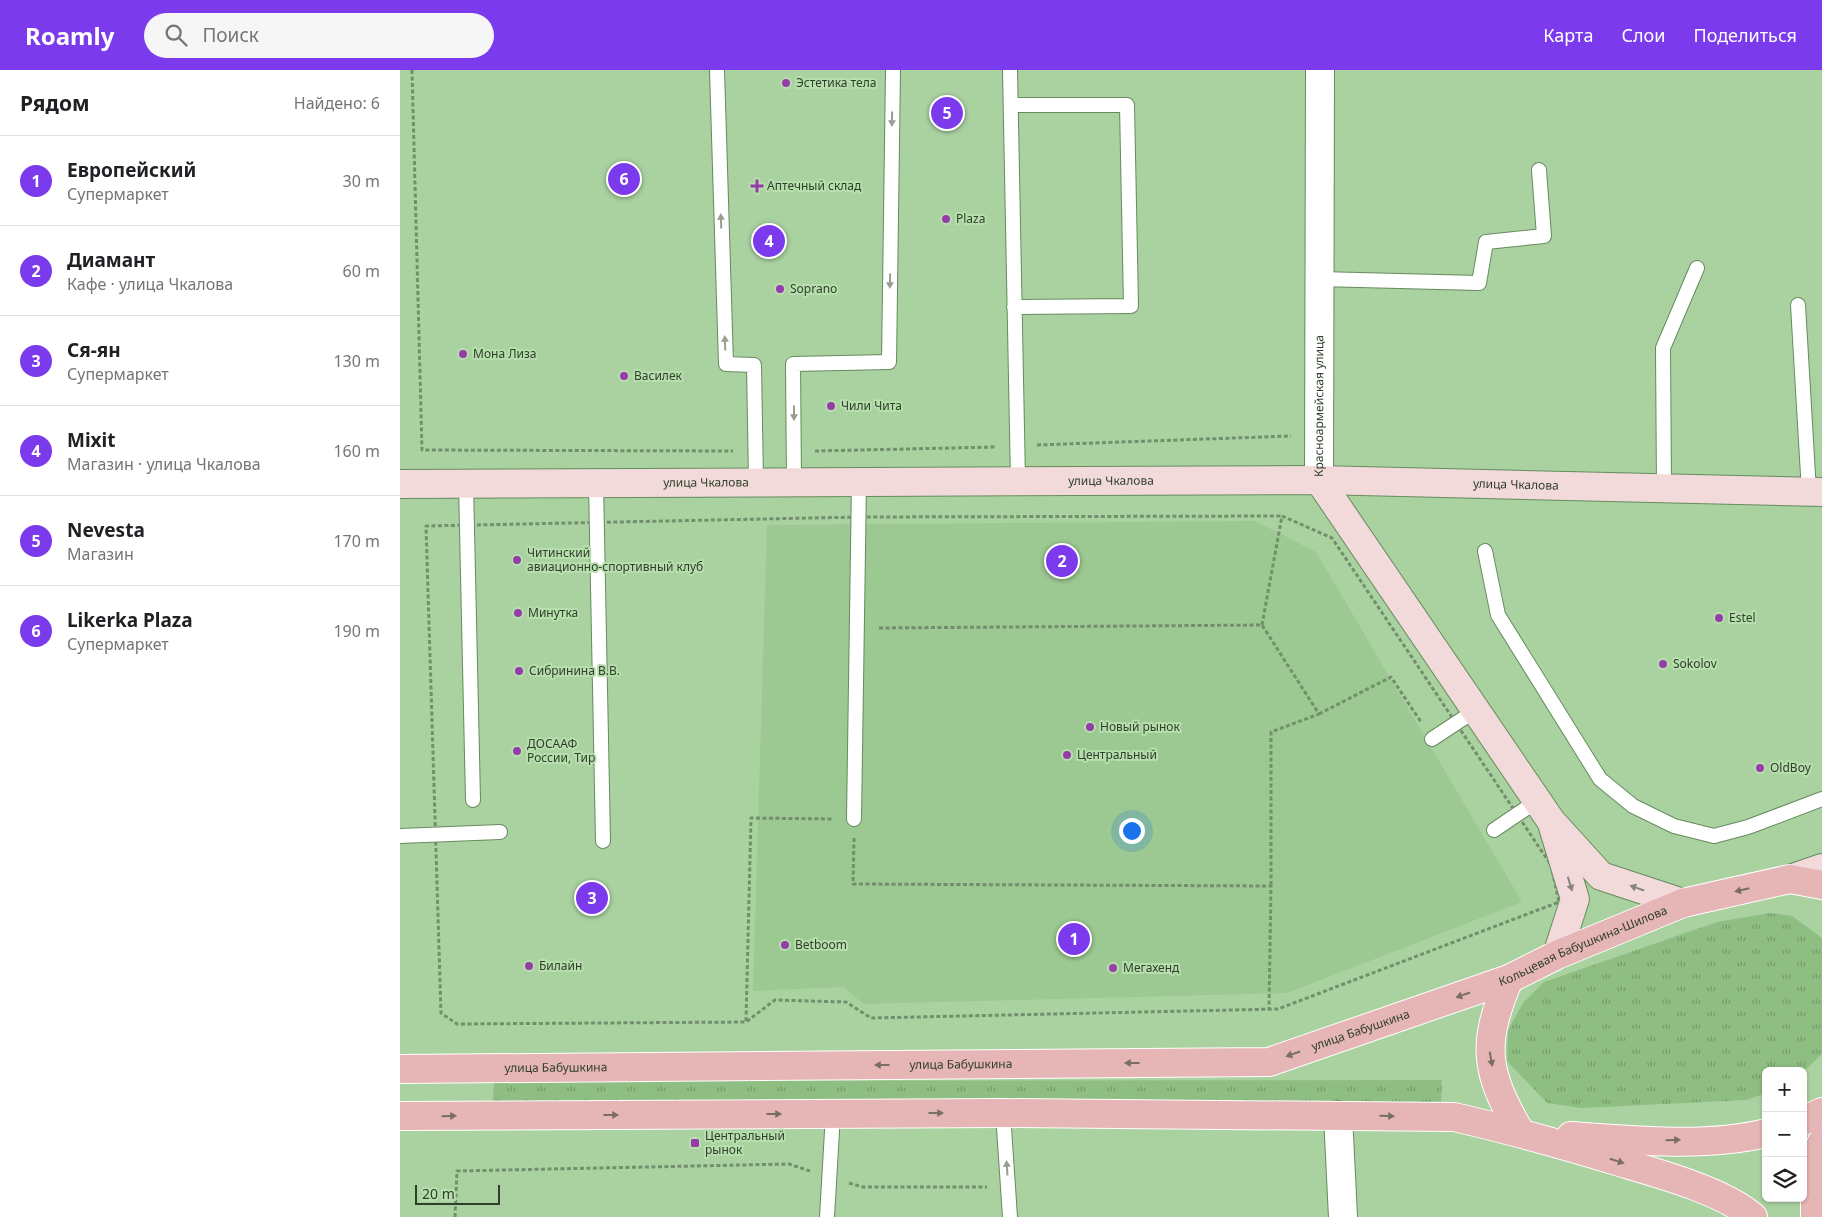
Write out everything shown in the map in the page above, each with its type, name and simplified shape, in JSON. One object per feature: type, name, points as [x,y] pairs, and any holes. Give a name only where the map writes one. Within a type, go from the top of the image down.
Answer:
[{"type":"main road","name":"улица Чкалова","points":[[400,484],[1319,480],[1816,492]]},
{"type":"main road","name":"Красноармейская улица","points":[[1319,480],[1544,811]]},
{"type":"main road","points":[[1544,811],[1601,876],[1683,903]]},
{"type":"main road","points":[[1544,811],[1575,899],[1557,955]]},
{"type":"main road","points":[[1790,879],[1822,868]]},
{"type":"main road","name":"Кольцевая Бабушкина-Шилова","points":[[1520,1132],[1500,1098],[1489,1055],[1494,1012],[1509,979],[1557,955],[1683,903],[1790,879],[1822,885]]},
{"type":"main road","name":"улица Бабушкина","points":[[400,1069],[1269,1062],[1509,979]]},
{"type":"main road","points":[[1807,1119],[1822,1112]]},
{"type":"main road","points":[[400,1116],[1003,1113],[1454,1117],[1520,1132],[1677,1179],[1743,1208],[1753,1217]]},
{"type":"main road","points":[[1520,1132],[1640,1141],[1740,1139],[1762,1134]]},
{"type":"main road","points":[[1815,1217],[1814,1156],[1822,1142]]},
{"type":"street","name":"Красноармейская улица","points":[[1319,480],[1320,70]]},
{"type":"street","points":[[1338,1115],[1343,1217]]},
{"type":"lane","points":[[717,70],[726,364],[754,365],[756,482]]},
{"type":"lane","points":[[794,482],[793,364],[889,362],[893,70]]},
{"type":"lane","points":[[1010,70],[1018,481]]},
{"type":"lane","points":[[1011,105],[1127,105],[1131,306],[1014,307]]},
{"type":"lane","points":[[1319,279],[1479,283],[1486,242],[1544,236],[1539,170]]},
{"type":"lane","points":[[1664,488],[1663,348],[1697,268]]},
{"type":"lane","points":[[1798,305],[1816,492]]},
{"type":"lane","points":[[854,819],[859,481]]},
{"type":"lane","points":[[596,483],[603,841]]},
{"type":"lane","points":[[466,484],[473,800]]},
{"type":"lane","points":[[1485,551],[1498,615],[1600,779],[1633,806],[1674,826],[1714,836],[1748,827],[1822,799]]},
{"type":"lane","points":[[1432,739],[1476,710]]},
{"type":"lane","points":[[1494,830],[1544,811]]},
{"type":"lane","points":[[400,836],[500,832]]},
{"type":"lane","points":[[1003,1113],[1010,1217]]},
{"type":"lane","points":[[827,1217],[833,1114]]},
{"type":"path","points":[[412,70],[422,450],[756,451]]},
{"type":"path","points":[[794,451],[1017,446],[1319,434]]},
{"type":"path","points":[[1282,516],[1262,625],[1319,714]]},
{"type":"path","points":[[1416,663],[1332,538],[1282,516],[859,517],[426,526],[441,1013],[457,1024],[746,1022],[774,1000],[846,1002],[871,1018],[1269,1010],[1278,1009],[1559,902]]},
{"type":"path","points":[[858,629],[1262,625]]},
{"type":"path","points":[[1269,1010],[1271,732],[1319,714],[1391,677],[1432,739]]},
{"type":"path","points":[[746,1022],[751,818],[815,818]]},
{"type":"path","points":[[854,819],[853,884],[1271,886]]},
{"type":"path","points":[[455,1217],[457,1171],[789,1164],[863,1188],[1008,1187]]},
{"type":"shaded area","name":"Новый рынок","points":[[1255,521],[1316,552],[1522,902],[1287,993],[863,1004],[844,987],[753,991],[767,525]]},
{"type":"green space","points":[[1770,913],[1792,916],[1822,938],[1822,1054],[1807,1068],[1762,1067],[1762,1094],[1747,1100],[1581,1108],[1547,1103],[1507,1061],[1508,1030],[1523,1003],[1544,982],[1717,922]]},
{"type":"green space","points":[[1442,1080],[1441,1103],[493,1103],[494,1081]]},
{"type":"place","name":"Эстетика тела","points":[[786,83]]},
{"type":"place","name":"Nevesta","points":[[947,113]]},
{"type":"place","name":"Likerka Plaza","points":[[624,179]]},
{"type":"place","name":"Аптечный склад","points":[[757,186]]},
{"type":"place","name":"Plaza","points":[[946,219]]},
{"type":"place","name":"Mixit","points":[[769,241]]},
{"type":"place","name":"Soprano","points":[[780,289]]},
{"type":"place","name":"Мона Лиза","points":[[463,354]]},
{"type":"place","name":"Василек","points":[[624,376]]},
{"type":"place","name":"Чили Чита","points":[[831,406]]},
{"type":"place","name":"Читинский авиационно-спортивный клуб","points":[[517,560]]},
{"type":"place","name":"Диамант","points":[[1062,561]]},
{"type":"place","name":"Минутка","points":[[518,613]]},
{"type":"place","name":"Estel","points":[[1719,618]]},
{"type":"place","name":"Sokolov","points":[[1663,664]]},
{"type":"place","name":"Сибринина В.В.","points":[[519,671]]},
{"type":"place","name":"Новый рынок","points":[[1090,727]]},
{"type":"place","name":"ДОСААФ России, Тир","points":[[517,751]]},
{"type":"place","name":"Центральный","points":[[1067,755]]},
{"type":"place","name":"OldBoy","points":[[1760,768]]},
{"type":"place","name":"Ся-ян","points":[[592,898]]},
{"type":"place","name":"Европейский","points":[[1074,939]]},
{"type":"place","name":"Betboom","points":[[785,945]]},
{"type":"place","name":"Билайн","points":[[529,966]]},
{"type":"place","name":"Мегахенд","points":[[1113,968]]},
{"type":"place","name":"Центральный рынок","points":[[695,1143]]}]
